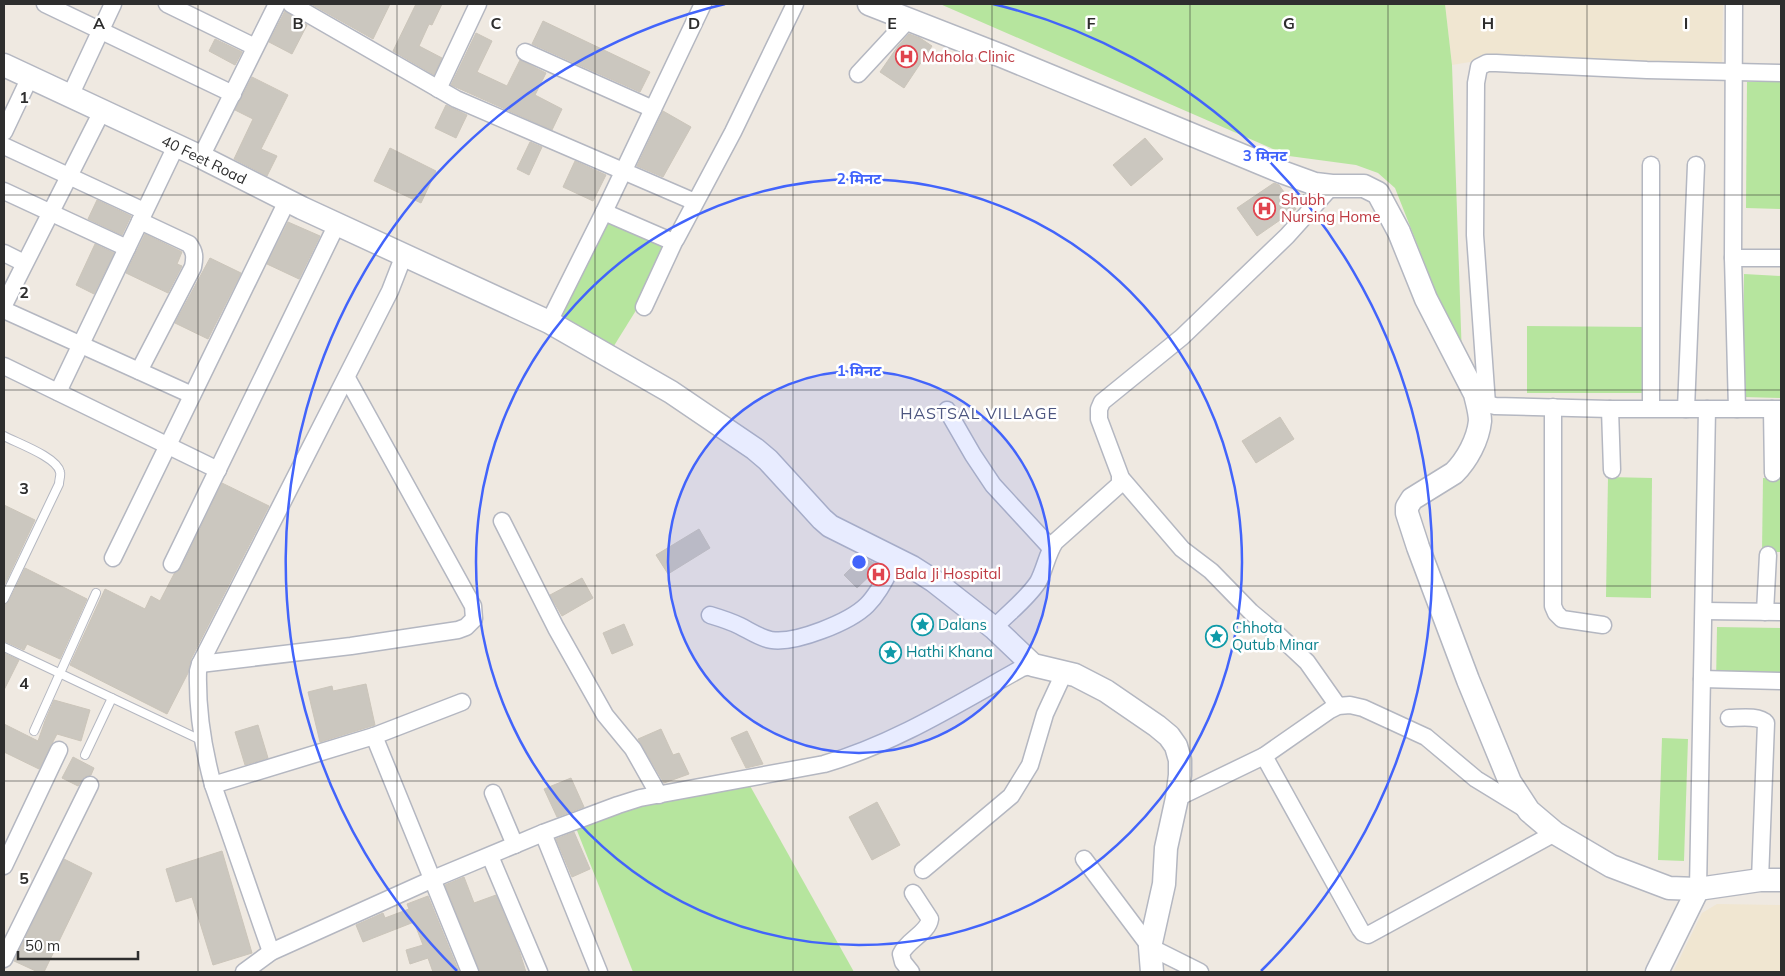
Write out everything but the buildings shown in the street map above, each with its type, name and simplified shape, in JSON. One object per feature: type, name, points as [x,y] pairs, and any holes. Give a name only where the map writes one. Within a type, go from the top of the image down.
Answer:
[{"type":"street","points":[[45,4],[233,94]]},
{"type":"street","points":[[70,96],[113,4]]},
{"type":"street","points":[[167,4],[255,47]]},
{"type":"street","points":[[201,157],[277,4]]},
{"type":"street","points":[[291,4],[456,99],[695,202]]},
{"type":"street","points":[[438,89],[478,4]]},
{"type":"street","points":[[549,322],[704,4]]},
{"type":"street","points":[[644,307],[675,240],[737,124],[795,4]]},
{"type":"street","points":[[870,4],[903,12],[1002,56],[1282,172],[1316,184],[1364,186],[1378,193],[1399,232],[1426,299],[1481,399],[1495,406],[1553,408],[1777,409],[1772,473]]},
{"type":"street","points":[[1734,4],[1733,258],[1737,409]]},
{"type":"street","points":[[858,74],[903,12]]},
{"type":"street","points":[[525,52],[653,109]]},
{"type":"street","points":[[1529,812],[1510,782],[1418,547],[1407,513],[1407,507],[1412,500],[1454,473],[1470,452],[1480,420],[1481,399],[1475,236],[1476,83],[1479,67],[1487,63],[1496,63],[1781,73]]},
{"type":"street","name":"40 Feet Road","points":[[4,65],[201,157],[287,201],[549,322],[671,392],[768,460],[822,519],[840,531],[896,559],[947,590],[994,628],[1033,665]]},
{"type":"street","points":[[4,132],[30,77]]},
{"type":"street","points":[[4,304],[102,111]]},
{"type":"street","points":[[4,146],[68,176],[142,216],[189,244],[194,250],[194,267],[139,371]]},
{"type":"street","points":[[58,392],[176,146]]},
{"type":"street","points":[[1651,165],[1651,408]]},
{"type":"street","points":[[1686,409],[1696,165]]},
{"type":"street","points":[[1332,186],[1287,236],[1182,337],[1102,402],[1099,409],[1099,419],[1121,478],[1182,549],[1211,571],[1251,612],[1307,662],[1338,706]]},
{"type":"street","points":[[4,191],[127,248]]},
{"type":"street","points":[[113,558],[287,201]]},
{"type":"street","points":[[604,212],[671,241],[675,240]]},
{"type":"street","points":[[172,564],[337,224]]},
{"type":"street","points":[[4,253],[24,263]]},
{"type":"street","points":[[271,952],[213,785],[203,741],[198,681],[200,664],[347,378],[390,291],[404,255]]},
{"type":"street","points":[[1733,258],[1781,258]]},
{"type":"street","points":[[4,310],[192,395]]},
{"type":"street","points":[[4,366],[218,470]]},
{"type":"street","points":[[200,664],[351,646],[458,630],[466,628],[474,619],[473,606],[347,378]]},
{"type":"street","points":[[1553,408],[1553,606],[1556,613],[1562,619],[1603,625]]},
{"type":"street","points":[[1610,409],[1612,470]]},
{"type":"street","points":[[1657,972],[1698,889],[1708,409]]},
{"type":"street","points":[[947,410],[993,485],[1051,548]]},
{"type":"street","points":[[994,628],[1032,590],[1043,572],[1051,548],[1062,535],[1118,487],[1121,478]]},
{"type":"street","points":[[502,521],[556,628],[605,715],[633,749],[659,795]]},
{"type":"street","points":[[1704,611],[1773,612],[1768,555]]},
{"type":"street","points":[[710,615],[733,622],[771,640],[784,641],[800,638],[831,626],[857,613],[866,606],[880,588],[896,559]]},
{"type":"street","points":[[244,972],[271,952],[433,879],[543,833],[640,798],[824,764],[848,757],[879,744],[1022,668],[1033,665],[1075,676],[1106,691],[1169,736],[1176,746],[1180,760],[1177,798],[1166,848],[1164,884],[1150,948],[1152,972]]},
{"type":"street","points":[[923,870],[1011,796],[1030,765],[1045,714],[1064,673]]},
{"type":"street","points":[[1702,679],[1781,681]]},
{"type":"street","points":[[213,785],[374,736],[462,702]]},
{"type":"street","points":[[1177,798],[1264,756],[1330,710],[1338,706],[1350,705],[1363,708],[1426,738],[1476,779],[1529,812],[1555,833],[1611,866],[1669,888],[1698,889],[1771,880],[1766,723],[1758,718],[1729,718]]},
{"type":"street","points":[[374,736],[470,972]]},
{"type":"street","points":[[4,866],[59,750]]},
{"type":"street","points":[[1264,756],[1360,929],[1368,935],[1555,833]]},
{"type":"street","points":[[4,959],[90,785]]},
{"type":"street","points":[[493,792],[515,845]]},
{"type":"street","points":[[543,833],[599,972]]},
{"type":"street","points":[[490,856],[539,972]]},
{"type":"street","points":[[1084,859],[1150,948],[1200,972]]},
{"type":"street","points":[[911,972],[903,962],[901,954],[906,945],[928,925],[930,919],[912,893]]},
{"type":"lane","points":[[4,436],[47,457],[56,464],[60,472],[59,484],[4,599]]},
{"type":"lane","points":[[34,731],[96,593]]},
{"type":"lane","points":[[4,647],[203,741]]},
{"type":"lane","points":[[85,755],[112,698]]},
{"type":"shaded area","points":[[1445,4],[1723,4],[1722,65],[1482,60],[1452,65]]},
{"type":"shaded area","points":[[1717,904],[1781,905],[1781,972],[1673,972],[1702,913]]},
{"type":"green space","points":[[940,4],[1445,4],[1452,65],[1462,358],[1395,188],[1378,173],[1356,165],[1289,156]]},
{"type":"green space","points":[[1747,82],[1781,82],[1781,209],[1746,208]]},
{"type":"green space","points":[[608,215],[670,244],[653,283],[612,349],[553,319]]},
{"type":"green space","points":[[1744,274],[1781,276],[1781,398],[1743,397]]},
{"type":"green space","points":[[1527,326],[1647,327],[1647,393],[1527,393]]},
{"type":"green space","points":[[1608,477],[1652,478],[1651,598],[1606,597]]},
{"type":"green space","points":[[1763,478],[1781,479],[1781,552],[1762,552]]},
{"type":"green space","points":[[1717,627],[1781,628],[1781,685],[1716,684]]},
{"type":"green space","points":[[1662,738],[1688,739],[1684,861],[1658,860]]},
{"type":"green space","points":[[749,784],[854,972],[633,972],[576,828],[630,802]]},
{"type":"place","name":"Mahola Clinic","points":[[906,57]]},
{"type":"place","name":"Shubh Nursing Home","points":[[1265,209]]},
{"type":"place","name":"Bala Ji Hospital","points":[[879,574]]},
{"type":"place","name":"Dalans","points":[[922,625]]},
{"type":"place","name":"Chhota Qutub Minar","points":[[1216,637]]},
{"type":"place","name":"Hathi Khana","points":[[890,652]]},
{"type":"district","name":"HASTSAL VILLAGE","points":[[979,413]]}]
